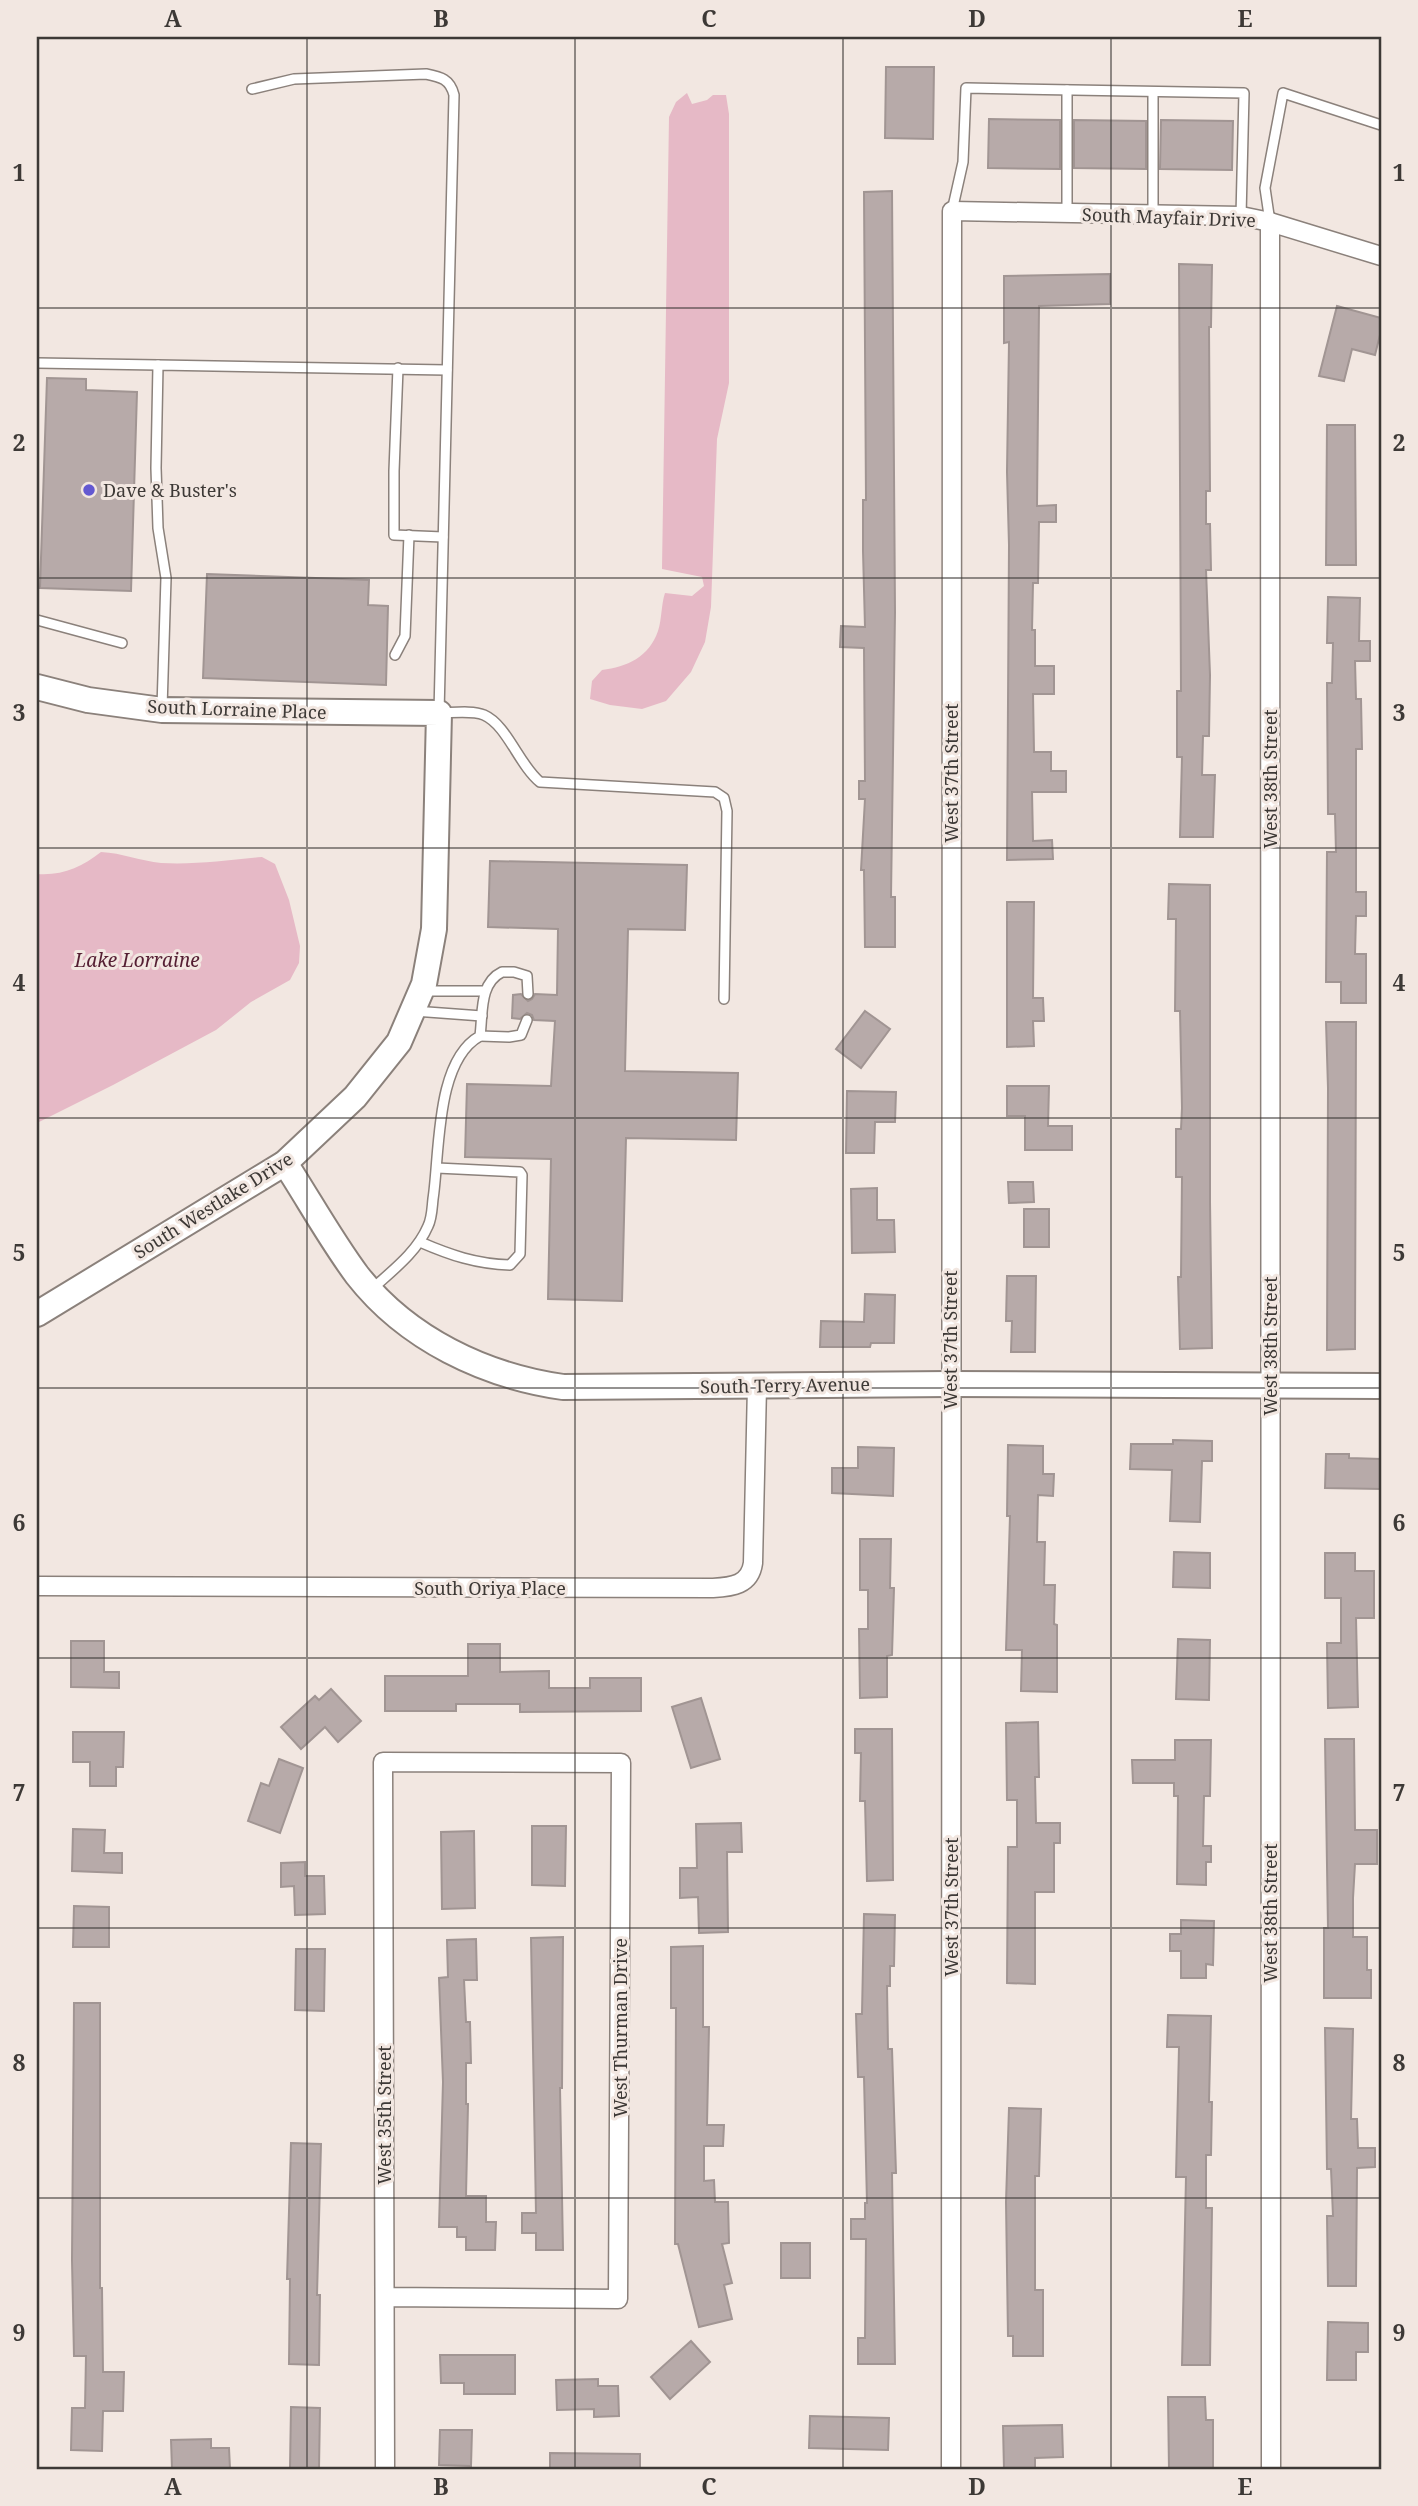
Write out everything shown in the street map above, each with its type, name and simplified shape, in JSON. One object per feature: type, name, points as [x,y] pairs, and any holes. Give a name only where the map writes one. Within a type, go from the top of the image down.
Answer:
[{"type":"street","name":"South Mayfair Drive","points":[[952,211],[1241,216],[1270,222],[1381,256]]},
{"type":"street","name":"West 37th Street","points":[[951,2469],[952,211]]},
{"type":"street","name":"West 38th Street","points":[[1270,222],[1271,2469]]},
{"type":"street","name":"South Lorraine Place","points":[[37,687],[88,700],[162,710],[439,713]]},
{"type":"street","name":"South Westlake Drive","points":[[37,1314],[285,1163],[355,1097],[399,1042],[416,1001],[435,929],[439,713]]},
{"type":"street","name":"South Terry Avenue","points":[[285,1163],[357,1274],[393,1313],[444,1349],[473,1363],[533,1383],[563,1387],[950,1384],[1381,1386]]},
{"type":"street","name":"South Oriya Place","points":[[37,1586],[734,1586],[752,1572],[757,1386]]},
{"type":"street","name":"West 35th Street","points":[[383,1762],[386,2469]]},
{"type":"street","name":"West Thurman Drive","points":[[383,1762],[621,1763],[618,2299],[385,2297]]},
{"type":"lane","points":[[252,89],[294,79],[426,74],[442,77],[452,86],[454,95],[439,713],[482,714],[496,724],[529,773],[540,782],[715,792],[724,798],[727,811],[724,999]]},
{"type":"lane","points":[[952,211],[963,162],[965,88],[1244,93],[1241,216]]},
{"type":"lane","points":[[1067,90],[1067,213]]},
{"type":"lane","points":[[1153,92],[1153,214]]},
{"type":"lane","points":[[1270,222],[1265,188],[1283,93],[1381,125]]},
{"type":"lane","points":[[37,363],[447,370]]},
{"type":"lane","points":[[158,365],[158,528],[166,578],[162,710]]},
{"type":"lane","points":[[398,369],[394,535],[443,537]]},
{"type":"lane","points":[[395,655],[405,636],[408,535]]},
{"type":"lane","points":[[37,620],[122,643]]},
{"type":"lane","points":[[480,1035],[485,991],[496,975],[514,972],[527,976],[528,994]]},
{"type":"lane","points":[[416,1001],[485,991]]},
{"type":"lane","points":[[416,1001],[482,1016]]},
{"type":"lane","points":[[371,1290],[420,1242],[430,1223],[442,1122],[454,1065],[463,1049],[480,1035],[521,1035],[527,1020]]},
{"type":"lane","points":[[420,1242],[456,1257],[488,1265],[510,1265],[520,1254],[520,1172],[437,1168]]},
{"type":"water","points":[[687,93],[692,104],[707,100],[713,95],[726,95],[729,114],[729,383],[717,439],[711,607],[705,642],[691,672],[666,701],[642,709],[610,705],[590,699],[592,681],[602,670],[628,663],[649,648],[658,631],[665,593],[692,596],[704,586],[702,577],[662,569],[669,117],[676,102]]},
{"type":"water","name":"Lake Lorraine","points":[[101,852],[161,863],[199,863],[262,857],[275,864],[289,900],[300,946],[299,963],[290,980],[251,1002],[216,1030],[37,1123],[37,874],[55,874],[71,869]]},
{"type":"building","points":[[886,67],[934,67],[933,139],[885,138]]},
{"type":"building","points":[[989,119],[1060,120],[1060,169],[988,168]]},
{"type":"building","points":[[1074,120],[1146,121],[1146,169],[1074,168]]},
{"type":"building","points":[[1161,120],[1233,121],[1232,170],[1160,169]]},
{"type":"building","points":[[892,191],[895,612],[891,897],[895,897],[895,947],[865,947],[864,870],[861,870],[865,799],[859,799],[859,781],[865,781],[864,648],[840,647],[841,626],[865,627],[864,192]]},
{"type":"building","points":[[1179,264],[1212,265],[1209,327],[1210,491],[1206,491],[1211,570],[1206,570],[1210,675],[1209,736],[1203,736],[1202,775],[1215,775],[1213,837],[1180,837],[1182,757],[1177,757],[1177,691],[1181,691]]},
{"type":"building","points":[[1110,274],[1110,304],[1039,306],[1037,506],[1056,505],[1056,522],[1039,522],[1038,583],[1033,583],[1032,630],[1035,630],[1035,666],[1054,666],[1054,694],[1033,694],[1034,752],[1051,752],[1051,771],[1066,771],[1066,792],[1032,792],[1033,841],[1052,840],[1053,859],[1007,860],[1009,342],[1004,343],[1004,276]]},
{"type":"building","points":[[1337,306],[1381,318],[1375,355],[1352,349],[1344,381],[1319,376]]},
{"type":"building","name":"Dave & Buster's","points":[[47,378],[86,379],[86,390],[137,392],[131,591],[40,588]]},
{"type":"building","points":[[1327,425],[1355,425],[1356,565],[1326,565]]},
{"type":"building","points":[[207,574],[369,580],[368,605],[388,606],[386,685],[203,678]]},
{"type":"building","points":[[1328,597],[1360,598],[1359,641],[1370,641],[1370,661],[1355,661],[1356,699],[1361,699],[1362,749],[1356,749],[1356,892],[1366,892],[1366,916],[1356,916],[1355,954],[1366,954],[1366,1003],[1341,1003],[1341,982],[1326,982],[1327,852],[1336,852],[1335,814],[1328,814],[1327,683],[1332,683],[1333,643],[1327,643]]},
{"type":"building","points":[[490,861],[687,865],[685,930],[628,929],[625,1071],[738,1073],[736,1140],[626,1138],[622,1301],[548,1299],[551,1159],[465,1157],[467,1084],[551,1086],[555,1021],[534,1020],[532,1015],[527,1013],[520,1019],[512,1018],[513,995],[521,994],[528,1001],[535,994],[557,995],[558,929],[488,927]]},
{"type":"building","points":[[1169,884],[1210,885],[1212,1348],[1180,1349],[1178,1277],[1181,1277],[1182,1177],[1176,1177],[1176,1129],[1181,1129],[1182,1108],[1180,1011],[1175,1011],[1176,919],[1168,919]]},
{"type":"building","points":[[1007,902],[1034,902],[1033,998],[1043,998],[1044,1021],[1033,1021],[1034,1046],[1007,1047]]},
{"type":"building","points":[[865,1011],[890,1029],[861,1068],[836,1049]]},
{"type":"building","points":[[1326,1022],[1356,1022],[1355,1349],[1327,1350]]},
{"type":"building","points":[[1007,1086],[1049,1086],[1048,1126],[1072,1126],[1072,1150],[1025,1150],[1025,1116],[1007,1116]]},
{"type":"building","points":[[847,1091],[896,1092],[895,1122],[875,1122],[874,1153],[846,1153]]},
{"type":"building","points":[[1008,1182],[1033,1182],[1034,1202],[1009,1203]]},
{"type":"building","points":[[877,1188],[877,1220],[894,1220],[895,1252],[852,1253],[851,1189]]},
{"type":"building","points":[[1024,1209],[1049,1209],[1049,1247],[1024,1247]]},
{"type":"building","points":[[1007,1276],[1036,1276],[1035,1352],[1011,1352],[1012,1321],[1006,1321]]},
{"type":"building","points":[[865,1294],[895,1295],[894,1343],[871,1343],[870,1347],[820,1347],[821,1321],[864,1322]]},
{"type":"building","points":[[1173,1440],[1212,1441],[1212,1461],[1202,1461],[1200,1522],[1170,1521],[1172,1470],[1130,1469],[1131,1444],[1173,1444]]},
{"type":"building","points":[[1008,1445],[1043,1446],[1043,1474],[1054,1474],[1053,1496],[1038,1495],[1037,1542],[1045,1542],[1044,1585],[1055,1585],[1057,1692],[1021,1691],[1022,1650],[1006,1650],[1010,1516],[1007,1516]]},
{"type":"building","points":[[858,1447],[894,1448],[893,1496],[832,1493],[832,1468],[858,1468]]},
{"type":"building","points":[[1326,1454],[1381,1459],[1381,1489],[1325,1488]]},
{"type":"building","points":[[860,1539],[891,1539],[890,1588],[894,1588],[892,1655],[887,1656],[887,1697],[860,1698],[859,1629],[868,1629],[868,1590],[860,1590]]},
{"type":"building","points":[[1174,1552],[1210,1553],[1210,1588],[1173,1587]]},
{"type":"building","points":[[1325,1553],[1355,1553],[1355,1571],[1374,1571],[1374,1618],[1356,1618],[1358,1707],[1328,1708],[1327,1643],[1341,1643],[1341,1598],[1325,1598]]},
{"type":"building","points":[[1178,1639],[1210,1640],[1209,1700],[1176,1699]]},
{"type":"building","points":[[71,1641],[104,1641],[104,1672],[119,1672],[119,1688],[71,1687]]},
{"type":"building","points":[[468,1644],[500,1644],[500,1672],[549,1671],[549,1688],[590,1688],[590,1678],[641,1678],[641,1711],[520,1712],[520,1704],[456,1704],[456,1711],[385,1711],[385,1676],[468,1676]]},
{"type":"building","points":[[331,1689],[361,1721],[338,1742],[325,1727],[301,1749],[281,1727],[315,1696],[319,1700]]},
{"type":"building","points":[[701,1698],[720,1759],[691,1768],[672,1707]]},
{"type":"building","points":[[1038,1722],[1036,1823],[1060,1823],[1060,1843],[1054,1843],[1054,1892],[1035,1892],[1035,1984],[1007,1983],[1008,1847],[1017,1847],[1017,1800],[1007,1800],[1006,1723]]},
{"type":"building","points":[[855,1729],[892,1729],[893,1880],[867,1881],[865,1801],[860,1801],[861,1753],[855,1753]]},
{"type":"building","points":[[73,1732],[124,1732],[123,1767],[116,1767],[116,1786],[90,1786],[90,1762],[73,1762]]},
{"type":"building","points":[[1325,1739],[1354,1739],[1355,1830],[1377,1830],[1377,1864],[1355,1864],[1353,1898],[1353,1937],[1367,1937],[1367,1970],[1371,1970],[1371,1998],[1324,1998],[1324,1928],[1328,1928]]},
{"type":"building","points":[[1175,1740],[1211,1740],[1210,1796],[1204,1796],[1203,1846],[1211,1846],[1211,1862],[1206,1862],[1206,1885],[1177,1884],[1178,1796],[1174,1796],[1174,1783],[1133,1783],[1132,1760],[1175,1760]]},
{"type":"building","points":[[279,1759],[303,1768],[280,1833],[248,1821],[261,1783],[269,1786]]},
{"type":"building","points":[[741,1823],[742,1852],[727,1852],[728,1932],[699,1933],[698,1897],[680,1898],[680,1868],[697,1868],[696,1824]]},
{"type":"building","points":[[532,1826],[566,1826],[565,1886],[532,1885]]},
{"type":"building","points":[[73,1829],[105,1830],[104,1853],[122,1853],[122,1873],[72,1871]]},
{"type":"building","points":[[474,1831],[475,1908],[442,1909],[441,1832]]},
{"type":"building","points":[[305,1862],[305,1876],[324,1876],[325,1914],[295,1915],[294,1886],[281,1887],[281,1863]]},
{"type":"building","points":[[74,1906],[109,1907],[109,1947],[73,1947]]},
{"type":"building","points":[[864,1914],[895,1915],[894,1966],[890,1966],[890,1986],[887,1986],[896,2173],[892,2173],[895,2364],[858,2364],[858,2338],[865,2338],[866,2239],[851,2239],[851,2219],[865,2219],[867,2203],[864,2077],[858,2077],[856,2014],[862,2014]]},
{"type":"building","points":[[1181,1920],[1214,1921],[1213,1965],[1206,1964],[1206,1978],[1181,1978],[1181,1951],[1170,1951],[1170,1934],[1181,1934]]},
{"type":"building","points":[[563,1937],[560,2088],[563,2250],[536,2250],[536,2233],[522,2233],[522,2213],[536,2213],[531,1938]]},
{"type":"building","points":[[476,1939],[477,1980],[464,1980],[466,2022],[470,2022],[471,2063],[466,2063],[466,2196],[486,2196],[486,2222],[496,2222],[495,2250],[466,2250],[466,2237],[457,2237],[457,2227],[439,2227],[443,2082],[439,1978],[448,1977],[447,1940]]},
{"type":"building","points":[[703,1946],[703,2027],[709,2027],[707,2125],[724,2125],[723,2146],[704,2146],[704,2181],[714,2180],[715,2202],[728,2202],[729,2243],[722,2244],[732,2283],[724,2285],[732,2319],[699,2327],[678,2244],[675,2244],[676,2008],[671,2008],[671,1947]]},
{"type":"building","points":[[296,1949],[325,1949],[324,2011],[295,2010]]},
{"type":"building","points":[[74,2003],[100,2003],[100,2288],[103,2372],[124,2372],[123,2411],[103,2411],[102,2451],[71,2450],[72,2408],[85,2408],[86,2356],[74,2356]]},
{"type":"building","points":[[1168,2015],[1211,2016],[1211,2155],[1206,2155],[1206,2208],[1212,2208],[1210,2365],[1182,2365],[1186,2177],[1176,2177],[1179,2047],[1167,2047]]},
{"type":"building","points":[[1325,2028],[1353,2029],[1351,2119],[1357,2119],[1358,2148],[1375,2148],[1375,2167],[1357,2168],[1356,2286],[1328,2286],[1327,2216],[1333,2216],[1331,2169],[1327,2169]]},
{"type":"building","points":[[1009,2108],[1041,2109],[1039,2176],[1035,2176],[1035,2290],[1043,2290],[1043,2356],[1013,2356],[1013,2336],[1008,2336],[1006,2202]]},
{"type":"building","points":[[291,2143],[321,2144],[317,2295],[320,2295],[319,2365],[289,2364],[290,2279],[287,2279]]},
{"type":"building","points":[[781,2243],[810,2243],[810,2278],[781,2278]]},
{"type":"building","points":[[1328,2322],[1368,2323],[1368,2352],[1356,2352],[1356,2380],[1327,2380]]},
{"type":"building","points":[[691,2341],[710,2362],[670,2399],[651,2377]]},
{"type":"building","points":[[440,2355],[515,2355],[515,2394],[464,2394],[464,2383],[441,2383]]},
{"type":"building","points":[[598,2379],[598,2386],[618,2386],[619,2416],[594,2417],[594,2409],[557,2410],[556,2380]]},
{"type":"building","points":[[1168,2397],[1205,2397],[1206,2420],[1213,2420],[1213,2469],[1169,2469]]},
{"type":"building","points":[[291,2407],[320,2408],[319,2469],[290,2469]]},
{"type":"building","points":[[810,2416],[889,2418],[888,2450],[809,2448]]},
{"type":"building","points":[[1062,2425],[1063,2457],[1035,2458],[1035,2469],[1004,2469],[1003,2426]]},
{"type":"building","points":[[440,2430],[472,2430],[471,2466],[439,2465]]},
{"type":"building","points":[[211,2439],[211,2448],[229,2448],[230,2469],[172,2469],[171,2440]]},
{"type":"building","points":[[550,2453],[640,2454],[640,2469],[550,2469]]},
{"type":"place","name":"Dave & Buster's","points":[[89,490]]}]
